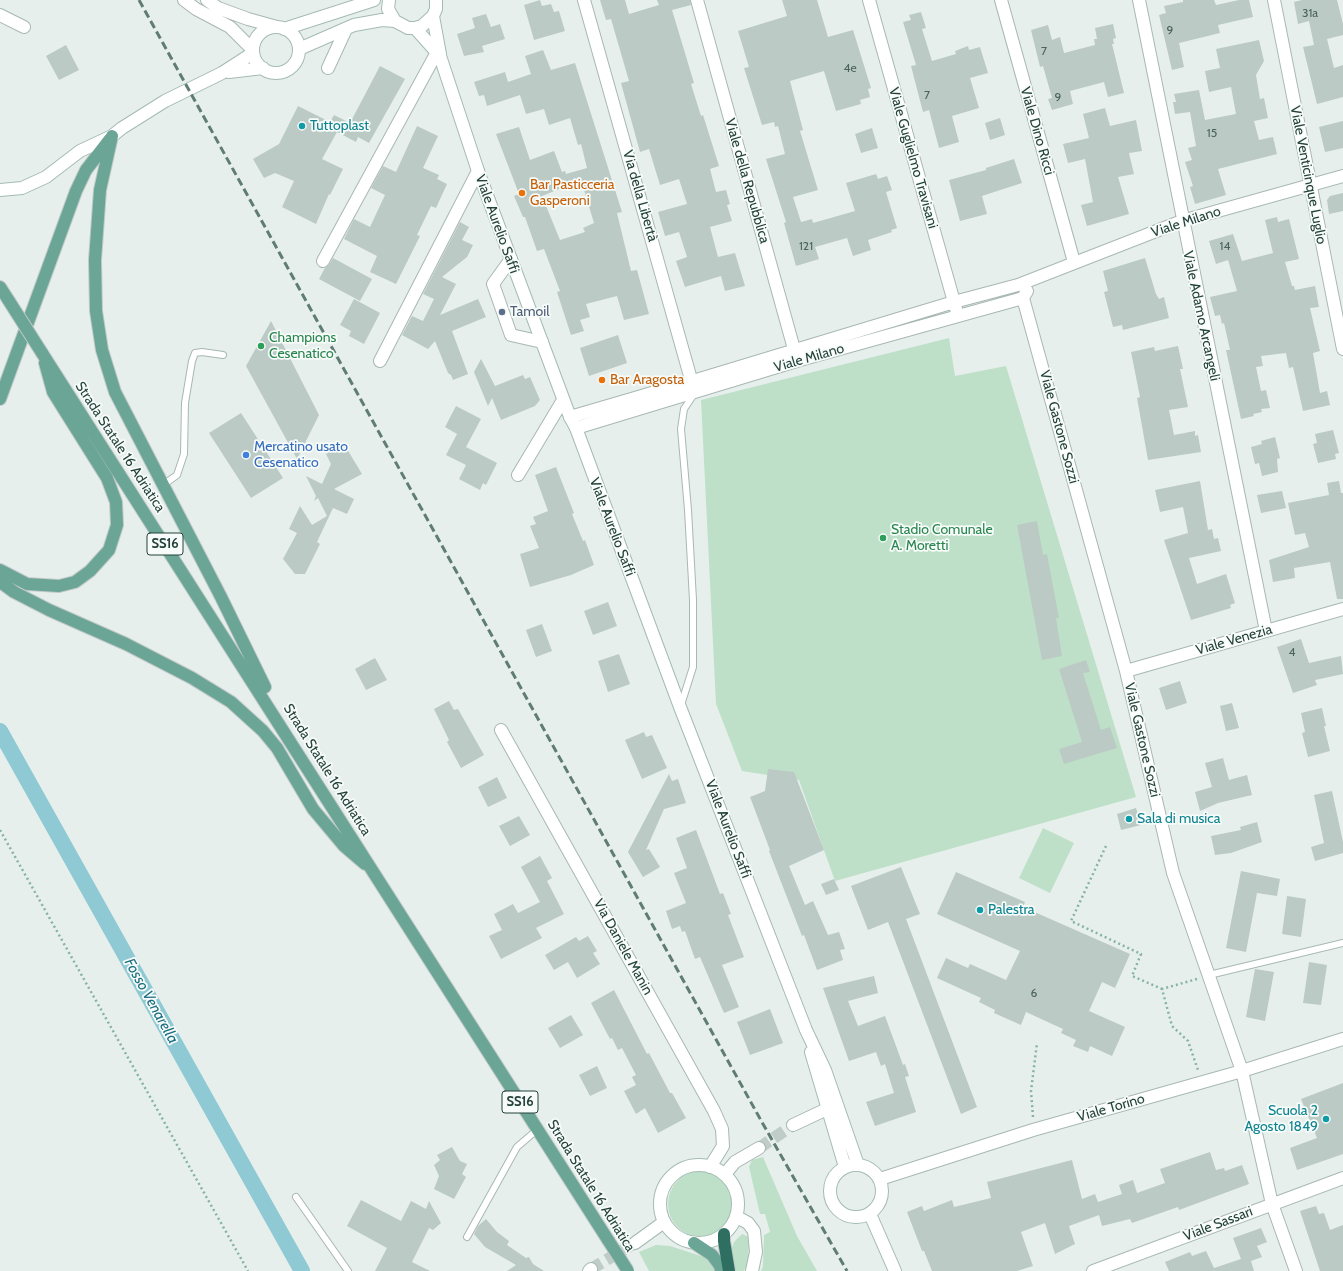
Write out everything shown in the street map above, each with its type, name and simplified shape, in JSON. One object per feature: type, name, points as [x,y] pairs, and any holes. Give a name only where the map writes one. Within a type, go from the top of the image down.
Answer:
[{"type":"highway","points":[[724,1234],[729,1271]]},
{"type":"main road","points":[[0,399],[76,191],[86,170],[112,136]]},
{"type":"main road","points":[[112,136],[100,190],[95,260],[96,311],[102,350],[115,392],[222,597],[288,735]]},
{"type":"main road","name":"Strada Statale 16 Adriatica","points":[[0,287],[288,735],[628,1271]]},
{"type":"main road","points":[[0,570],[27,584],[59,586],[76,582],[90,571],[109,550],[117,524],[116,502],[107,478],[53,392],[42,353]]},
{"type":"main road","points":[[0,582],[14,592],[49,610],[133,647],[192,678],[231,702],[263,731],[278,748],[313,809],[328,828],[344,846],[374,871]]},
{"type":"main road","points":[[694,1243],[712,1256],[720,1266],[721,1271]]},
{"type":"street","points":[[184,0],[196,9],[230,27],[253,52],[255,59],[263,68],[276,73],[290,68],[295,63],[299,50],[295,37],[281,28],[248,19],[218,8],[207,0]]},
{"type":"street","points":[[0,190],[22,188],[40,180],[80,151],[112,136],[165,101],[222,73],[253,52],[258,36],[270,28],[281,28],[374,0]]},
{"type":"street","points":[[389,0],[388,9],[395,21]]},
{"type":"street","points":[[299,50],[365,22],[382,20],[395,21],[408,28],[422,26],[433,16],[436,9],[436,0]]},
{"type":"street","name":"Via della Libertà","points":[[584,0],[694,387]]},
{"type":"street","name":"Viale della Repubblica","points":[[697,0],[794,349],[800,360]]},
{"type":"street","name":"Viale Guglielmo Travisani","points":[[868,0],[958,316]]},
{"type":"street","name":"Viale Dino Ricci","points":[[1001,0],[1074,262]]},
{"type":"street","name":"Viale Adamo Arcangeli","points":[[1139,0],[1182,221],[1266,631]]},
{"type":"street","name":"Viale Venticinque Luglio","points":[[1274,0],[1343,349]]},
{"type":"street","points":[[0,15],[24,27]]},
{"type":"street","points":[[323,261],[439,54],[433,16]]},
{"type":"street","name":"Viale Aurelio Saffi","points":[[415,28],[439,54],[478,171],[563,400],[576,428],[680,707],[806,1030],[825,1070],[858,1165]]},
{"type":"street","points":[[328,68],[346,29]]},
{"type":"street","points":[[222,73],[263,68]]},
{"type":"street","points":[[380,361],[478,171]]},
{"type":"street","name":"Viale Milano","points":[[576,428],[694,387],[794,349],[954,302],[1018,285],[1182,221],[1343,176]]},
{"type":"street","points":[[510,259],[493,284],[511,335],[542,342]]},
{"type":"street","points":[[1023,298],[1033,279]]},
{"type":"street","name":"Viale Milano","points":[[570,417],[800,360],[1023,298]]},
{"type":"street","name":"Viale Gastone Sozzi","points":[[1023,298],[1126,672],[1173,873],[1242,1072],[1272,1204],[1296,1271]]},
{"type":"street","points":[[518,475],[563,400]]},
{"type":"street","name":"Viale Venezia","points":[[1126,672],[1343,609]]},
{"type":"street","name":"Via Daniele Manin","points":[[501,730],[714,1111],[722,1129],[723,1146],[710,1167]]},
{"type":"street","name":"Viale Aurelio Saffi","points":[[806,1030],[817,1075],[845,1167]]},
{"type":"street","name":"Viale Torino","points":[[880,1179],[1033,1130],[1242,1072],[1343,1039]]},
{"type":"street","points":[[793,1125],[828,1109]]},
{"type":"street","points":[[725,1174],[735,1162],[759,1148]]},
{"type":"street","points":[[699,1165],[710,1167],[725,1174],[732,1183],[737,1194],[739,1205],[737,1217],[732,1227],[724,1234],[710,1242],[694,1243],[677,1236],[664,1222],[661,1212],[660,1200],[663,1189],[669,1179],[677,1172],[688,1167],[699,1165]]},
{"type":"street","points":[[858,1165],[874,1171],[880,1179],[883,1194],[876,1208],[870,1214],[855,1218],[838,1210],[831,1200],[830,1184],[833,1177],[845,1167],[858,1165]]},
{"type":"street","name":"Viale Sassari","points":[[1093,1271],[1343,1178]]},
{"type":"street","points":[[870,1214],[895,1271]]},
{"type":"street","points":[[737,1217],[748,1223],[754,1231],[756,1252],[752,1271]]},
{"type":"street","points":[[635,1243],[664,1222]]},
{"type":"lane","points":[[163,485],[177,475],[184,454],[185,403],[192,360],[195,353],[202,352],[223,355]]},
{"type":"lane","points":[[680,707],[693,668],[692,585],[681,429],[684,409],[694,387]]},
{"type":"lane","points":[[1209,975],[1343,943]]},
{"type":"lane","points":[[467,1237],[517,1147],[538,1129]]},
{"type":"lane","points":[[296,1197],[348,1271]]},
{"type":"path","points":[[0,830],[248,1271]]},
{"type":"path","points":[[1106,846],[1071,921],[1141,954],[1132,976],[1162,989],[1209,975]]},
{"type":"path","points":[[1162,989],[1172,1026],[1188,1041],[1202,1082]]},
{"type":"path","points":[[1033,1130],[1031,1091],[1037,1043]]},
{"type":"green space","name":"Stadio Comunale A. Moretti","points":[[949,338],[955,376],[1006,366],[1136,797],[835,881],[799,780],[742,771],[716,704],[701,400]]},
{"type":"green space","points":[[1043,828],[1074,843],[1050,893],[1019,878]]},
{"type":"green space","points":[[763,1157],[797,1236],[817,1271],[761,1271],[763,1266],[764,1235],[770,1232],[765,1214],[760,1214],[749,1167],[752,1160]]},
{"type":"green space","points":[[701,1171],[714,1174],[724,1181],[731,1191],[734,1204],[731,1217],[724,1227],[714,1234],[701,1237],[688,1234],[678,1227],[671,1217],[668,1204],[671,1191],[678,1181],[688,1174]]},
{"type":"green space","points":[[742,1234],[749,1237],[748,1263],[744,1271],[736,1271],[730,1253],[734,1242]]},
{"type":"green space","points":[[656,1245],[670,1246],[704,1257],[713,1265],[716,1271],[649,1271],[639,1252]]},
{"type":"building","points":[[540,0],[542,6],[551,4],[554,12],[559,11],[565,31],[534,40],[524,5]]},
{"type":"building","points":[[600,0],[625,0],[629,14],[659,5],[657,0],[690,0],[691,5],[672,10],[694,83],[691,84],[701,116],[703,115],[719,166],[710,169],[716,192],[726,190],[730,204],[727,205],[732,221],[710,227],[718,257],[735,253],[745,286],[725,291],[721,276],[685,287],[676,261],[687,257],[679,232],[665,236],[658,212],[687,204],[679,179],[660,185],[649,149],[640,152],[621,83],[629,81],[611,19],[606,20]]},
{"type":"building","points":[[782,0],[817,0],[828,37],[853,30],[871,88],[868,89],[870,97],[860,100],[861,104],[836,111],[824,71],[790,81],[803,130],[800,131],[818,190],[793,197],[801,222],[812,219],[813,223],[855,211],[846,183],[876,174],[878,179],[887,176],[892,190],[886,192],[897,228],[891,230],[892,232],[868,240],[871,250],[853,256],[847,238],[815,247],[819,259],[796,266],[784,223],[786,222],[766,159],[785,154],[778,126],[775,127],[774,122],[762,125],[744,68],[749,67],[738,31],[787,16]]},
{"type":"building","points":[[1183,0],[1214,0],[1216,5],[1239,0],[1249,0],[1253,17],[1218,25],[1220,33],[1179,43],[1184,67],[1172,70],[1159,15],[1166,13],[1164,6],[1183,2]]},
{"type":"building","points":[[1302,0],[1337,0],[1343,24],[1343,35],[1327,39],[1334,68],[1343,65],[1343,97],[1317,104],[1303,47],[1314,45],[1309,21],[1298,24],[1294,2]]},
{"type":"building","points":[[921,12],[926,28],[922,29],[932,61],[956,54],[955,51],[968,46],[969,50],[980,47],[988,73],[970,78],[979,108],[952,116],[959,142],[939,148],[929,110],[923,112],[911,66],[916,65],[903,22],[911,20],[909,15]]},
{"type":"building","points":[[486,14],[491,27],[500,24],[505,39],[482,46],[484,52],[464,56],[457,34],[475,28],[472,18]]},
{"type":"building","points":[[1113,24],[1116,38],[1113,39],[1114,44],[1112,44],[1124,93],[1108,97],[1104,82],[1070,91],[1073,104],[1052,110],[1048,99],[1052,98],[1043,66],[1040,67],[1031,30],[1048,25],[1052,40],[1060,37],[1064,53],[1095,45],[1094,39],[1097,39],[1095,28]]},
{"type":"building","points":[[1259,40],[1264,61],[1256,75],[1260,99],[1264,98],[1268,118],[1254,121],[1259,140],[1273,137],[1277,154],[1218,169],[1226,195],[1195,204],[1190,187],[1193,186],[1185,162],[1192,160],[1188,148],[1196,146],[1190,112],[1175,114],[1173,102],[1176,102],[1174,94],[1199,90],[1205,120],[1236,114],[1231,87],[1209,92],[1205,71],[1220,68],[1216,49]]},
{"type":"building","points":[[66,45],[79,70],[59,80],[46,56]]},
{"type":"building","points":[[543,50],[551,70],[575,63],[622,212],[617,213],[631,271],[637,270],[649,314],[624,320],[617,296],[586,304],[590,317],[580,320],[584,331],[571,335],[557,292],[560,291],[544,249],[537,251],[525,217],[523,217],[514,196],[519,194],[496,134],[519,127],[530,160],[554,151],[562,172],[565,171],[566,174],[587,168],[581,144],[578,145],[570,118],[549,125],[544,109],[526,114],[520,95],[487,106],[484,95],[479,96],[474,82],[505,72],[508,82],[531,74],[525,56]],"holes":[[[581,180],[594,223],[583,228],[585,232],[560,240],[542,196]]]},
{"type":"building","points":[[380,66],[405,79],[369,143],[358,137],[356,142],[337,132],[322,159],[343,169],[330,195],[329,194],[316,224],[282,207],[294,181],[275,173],[264,178],[253,159],[279,144],[298,106],[330,122],[334,115],[350,123]]},
{"type":"building","points":[[1105,108],[1110,126],[1136,120],[1142,151],[1129,153],[1134,174],[1118,177],[1129,214],[1087,226],[1081,205],[1093,202],[1085,159],[1068,163],[1063,144],[1089,138],[1083,114]]},
{"type":"building","points":[[1000,118],[1005,135],[990,140],[985,123]]},
{"type":"building","points":[[1343,121],[1343,148],[1325,152],[1319,127]]},
{"type":"building","points":[[417,126],[438,136],[423,168],[439,175],[437,179],[447,184],[436,208],[431,206],[417,235],[420,236],[396,284],[370,272],[377,256],[344,239],[354,219],[370,227],[385,195],[371,188],[383,166],[396,172]]},
{"type":"building","points":[[872,128],[878,148],[861,153],[855,134]]},
{"type":"building","points":[[1014,159],[1022,183],[982,196],[987,214],[960,221],[949,180],[986,170],[986,168]]},
{"type":"building","points":[[1343,193],[1343,211],[1329,214],[1327,200],[1330,196]]},
{"type":"building","points":[[1277,217],[1278,222],[1289,219],[1299,259],[1285,262],[1292,286],[1294,286],[1295,290],[1315,286],[1319,307],[1310,308],[1320,351],[1313,353],[1320,393],[1327,391],[1330,405],[1303,411],[1293,367],[1289,368],[1286,353],[1261,356],[1263,366],[1256,367],[1261,391],[1266,390],[1270,408],[1261,409],[1262,412],[1253,414],[1254,416],[1241,419],[1226,350],[1230,350],[1224,323],[1222,324],[1220,315],[1215,316],[1210,297],[1237,291],[1228,260],[1216,264],[1209,241],[1233,234],[1242,261],[1273,253],[1265,220]]},
{"type":"building","points":[[460,222],[469,227],[462,240],[473,245],[467,257],[442,277],[456,284],[440,315],[478,299],[486,317],[452,331],[468,374],[453,380],[451,375],[448,373],[435,341],[428,349],[402,335],[412,316],[423,321],[434,299],[423,294]]},
{"type":"building","points":[[333,258],[372,279],[360,301],[319,279]]},
{"type":"building","points":[[1145,258],[1156,294],[1159,299],[1164,297],[1169,318],[1123,330],[1122,325],[1113,327],[1104,292],[1108,291],[1103,271]]},
{"type":"building","points":[[354,299],[380,313],[364,344],[349,336],[351,331],[340,325]]},
{"type":"building","points":[[271,321],[319,415],[297,459],[246,366]]},
{"type":"building","points":[[618,335],[627,363],[589,376],[580,348]]},
{"type":"building","points":[[1178,346],[1183,369],[1180,369],[1188,407],[1169,410],[1174,435],[1195,431],[1195,436],[1198,435],[1201,452],[1148,460],[1137,398],[1140,397],[1131,352],[1154,347],[1155,351]]},
{"type":"building","points":[[481,359],[495,386],[523,375],[525,379],[530,377],[540,400],[535,406],[501,420],[492,398],[488,406],[474,372]]},
{"type":"building","points":[[456,406],[481,419],[466,447],[497,463],[486,485],[483,483],[480,490],[459,479],[466,465],[446,455],[457,434],[445,427]]},
{"type":"building","name":"Mercatino usato Cesenatico","points":[[241,413],[283,478],[251,498],[209,433]]},
{"type":"building","points":[[1333,430],[1339,453],[1335,454],[1336,459],[1318,463],[1313,444],[1317,443],[1315,434]]},
{"type":"building","points":[[1275,437],[1280,458],[1277,459],[1278,472],[1262,476],[1259,463],[1255,464],[1251,447],[1262,444],[1261,441]]},
{"type":"building","points":[[344,444],[362,474],[334,489],[354,499],[347,514],[333,508],[317,542],[320,544],[305,574],[295,574],[283,559],[297,533],[289,529],[300,506],[312,525],[327,516],[318,498],[314,501],[316,496],[306,476],[322,484],[331,464],[326,454]]},
{"type":"building","points":[[556,467],[574,513],[572,514],[583,541],[585,540],[594,565],[571,575],[530,587],[520,554],[539,548],[530,526],[536,524],[533,517],[548,511],[535,475]]},
{"type":"building","points":[[1200,481],[1208,530],[1212,529],[1214,539],[1218,538],[1221,551],[1189,558],[1197,584],[1226,574],[1235,603],[1230,605],[1231,608],[1191,620],[1164,540],[1188,533],[1183,507],[1160,512],[1155,490]]},
{"type":"building","points":[[1339,481],[1341,493],[1343,493],[1343,599],[1337,599],[1330,562],[1294,568],[1295,578],[1273,582],[1269,560],[1309,547],[1305,533],[1295,535],[1288,503],[1329,495],[1327,483]]},
{"type":"building","points":[[1282,491],[1286,508],[1261,513],[1257,495]]},
{"type":"building","points":[[1037,521],[1043,555],[1047,554],[1059,618],[1056,618],[1062,656],[1042,660],[1017,525]]},
{"type":"building","points":[[608,602],[617,626],[593,635],[584,611]]},
{"type":"building","points":[[542,624],[552,651],[536,657],[526,630]]},
{"type":"building","points":[[1301,639],[1309,663],[1341,656],[1343,674],[1315,680],[1317,685],[1293,693],[1277,647]]},
{"type":"building","points":[[619,654],[630,684],[608,692],[598,661]]},
{"type":"building","points":[[375,658],[387,680],[366,690],[355,669]]},
{"type":"building","points":[[1086,660],[1090,672],[1083,673],[1101,730],[1110,727],[1117,748],[1064,764],[1059,749],[1082,742],[1059,669]]},
{"type":"building","points":[[1180,681],[1187,703],[1166,710],[1159,688]]},
{"type":"building","points":[[449,701],[454,710],[458,709],[484,755],[461,768],[447,742],[449,740],[434,709]]},
{"type":"building","points":[[1232,703],[1239,728],[1226,731],[1220,706]]},
{"type":"building","points":[[1322,708],[1326,726],[1324,726],[1330,751],[1308,757],[1302,733],[1305,732],[1301,713]]},
{"type":"building","points":[[644,732],[646,737],[652,735],[667,768],[642,779],[625,740]]},
{"type":"building","points":[[1223,758],[1229,780],[1247,775],[1252,795],[1218,803],[1200,811],[1195,792],[1212,787],[1205,763]]},
{"type":"building","points":[[768,769],[794,772],[824,850],[789,866],[805,905],[813,901],[828,935],[839,932],[845,949],[840,950],[843,960],[817,970],[769,851],[770,850],[750,797],[765,791]]},
{"type":"building","points":[[669,774],[672,781],[678,779],[686,803],[664,809],[646,850],[649,849],[660,867],[643,877],[628,852]]},
{"type":"building","points":[[497,777],[507,798],[488,807],[478,787]]},
{"type":"building","points":[[1332,791],[1343,842],[1343,853],[1315,861],[1311,847],[1324,843],[1314,795]]},
{"type":"building","name":"Sala di musica","points":[[1136,808],[1141,825],[1121,830],[1117,814]]},
{"type":"building","points":[[519,816],[530,835],[510,846],[499,826]]},
{"type":"building","points":[[1257,822],[1262,842],[1231,853],[1215,855],[1211,836],[1241,830],[1240,827]]},
{"type":"building","points":[[696,830],[720,894],[723,893],[731,914],[728,915],[744,957],[722,965],[739,1007],[724,1013],[700,957],[695,959],[685,931],[682,932],[680,926],[672,929],[666,911],[686,903],[674,873],[687,868],[676,838]]},
{"type":"building","points":[[540,856],[552,878],[547,881],[564,914],[536,928],[542,938],[501,959],[489,936],[502,930],[494,914],[513,904],[518,913],[540,902],[521,867]]},
{"type":"building","points":[[901,867],[920,914],[906,919],[977,1107],[961,1114],[888,922],[868,930],[851,886]]},
{"type":"building","points":[[1241,871],[1280,879],[1277,896],[1257,893],[1246,952],[1226,948]]},
{"type":"building","points":[[956,872],[1025,902],[1023,907],[1130,954],[1115,988],[1102,982],[1089,1011],[1125,1027],[1112,1056],[1090,1046],[1088,1052],[1073,1046],[1076,1040],[1061,1033],[1063,1029],[1026,1012],[1021,1025],[994,1013],[995,1010],[979,1002],[981,998],[937,978],[946,958],[968,968],[970,964],[1006,980],[1020,951],[937,914]]},
{"type":"building","points":[[834,879],[839,890],[826,895],[821,884]]},
{"type":"building","points":[[1287,896],[1306,899],[1301,937],[1282,934]]},
{"type":"building","points":[[588,936],[597,951],[593,953],[600,964],[577,978],[568,962],[554,970],[545,955],[576,937],[579,941]]},
{"type":"building","points":[[1309,962],[1327,965],[1321,1005],[1303,1003]]},
{"type":"building","points":[[1255,969],[1274,972],[1265,1021],[1246,1017]]},
{"type":"building","points":[[874,976],[878,993],[848,1001],[858,1026],[885,1016],[903,1065],[905,1064],[909,1076],[905,1077],[916,1112],[875,1126],[866,1102],[894,1093],[885,1064],[881,1066],[876,1052],[849,1061],[823,988]]},
{"type":"building","points":[[614,990],[647,1054],[649,1053],[670,1093],[672,1093],[686,1118],[658,1133],[645,1108],[636,1114],[624,1091],[636,1085],[632,1077],[636,1075],[622,1048],[618,1050],[612,1038],[610,1039],[591,1003]]},
{"type":"building","points":[[770,1009],[783,1043],[750,1055],[737,1022]]},
{"type":"building","points":[[571,1015],[583,1035],[560,1048],[548,1028]]},
{"type":"building","points":[[597,1066],[607,1088],[590,1096],[579,1075]]},
{"type":"building","name":"Scuola 2 Agosto 1849","points":[[1343,1083],[1343,1154],[1297,1170],[1290,1148],[1317,1138],[1301,1099]]},
{"type":"building","points":[[452,1147],[460,1161],[467,1164],[462,1174],[466,1177],[454,1199],[434,1189],[439,1176],[434,1165],[440,1160],[437,1155]]},
{"type":"building","points":[[1210,1152],[1216,1170],[1224,1168],[1225,1171],[1242,1165],[1249,1184],[1179,1210],[1178,1207],[1132,1223],[1130,1219],[1102,1226],[1099,1215],[1069,1226],[1075,1244],[1055,1254],[1045,1223],[1021,1232],[1033,1266],[1017,1271],[932,1271],[924,1251],[922,1251],[907,1212],[922,1206],[924,1211],[952,1200],[954,1207],[991,1198],[987,1182],[1072,1160],[1082,1199],[1095,1194],[1098,1202],[1122,1194],[1119,1185],[1133,1180],[1137,1193],[1165,1183],[1160,1169]]},
{"type":"building","points":[[361,1200],[401,1221],[411,1201],[426,1209],[429,1201],[441,1223],[433,1230],[429,1228],[412,1262],[430,1271],[375,1271],[387,1248],[347,1226]]},
{"type":"building","points":[[1316,1206],[1319,1214],[1324,1213],[1330,1230],[1343,1225],[1343,1271],[1320,1271],[1300,1211]]},
{"type":"building","points":[[486,1219],[497,1232],[509,1241],[507,1245],[526,1258],[529,1257],[533,1264],[544,1271],[507,1271],[516,1265],[485,1247],[474,1234],[478,1226]]},
{"type":"building","points":[[1261,1228],[1267,1242],[1257,1246],[1262,1257],[1251,1261],[1254,1271],[1169,1271],[1165,1262],[1190,1252],[1192,1256],[1206,1251],[1214,1268],[1241,1259],[1233,1238]]},
{"type":"waterway","name":"Fosso Venarella","points":[[0,731],[302,1271]]},
{"type":"tunnel","points":[[759,1148],[793,1125]]},
{"type":"tunnel","points":[[591,1269],[635,1243]]},
{"type":"railway","points":[[139,0],[763,1124],[847,1271]]},
{"type":"place","name":"Tuttoplast","points":[[302,126]]},
{"type":"place","name":"Bar Pasticceria Gasperoni","points":[[522,193]]},
{"type":"place","name":"Tamoil","points":[[502,312]]},
{"type":"place","name":"Champions Cesenatico","points":[[261,346]]},
{"type":"place","name":"Bar Aragosta","points":[[602,380]]},
{"type":"place","name":"Mercatino usato Cesenatico","points":[[246,455]]},
{"type":"place","name":"Stadio Comunale A. Moretti","points":[[883,538]]},
{"type":"place","name":"Sala di musica","points":[[1129,819]]},
{"type":"place","name":"Palestra","points":[[980,910]]},
{"type":"place","name":"Scuola 2 Agosto 1849","points":[[1326,1119]]}]
